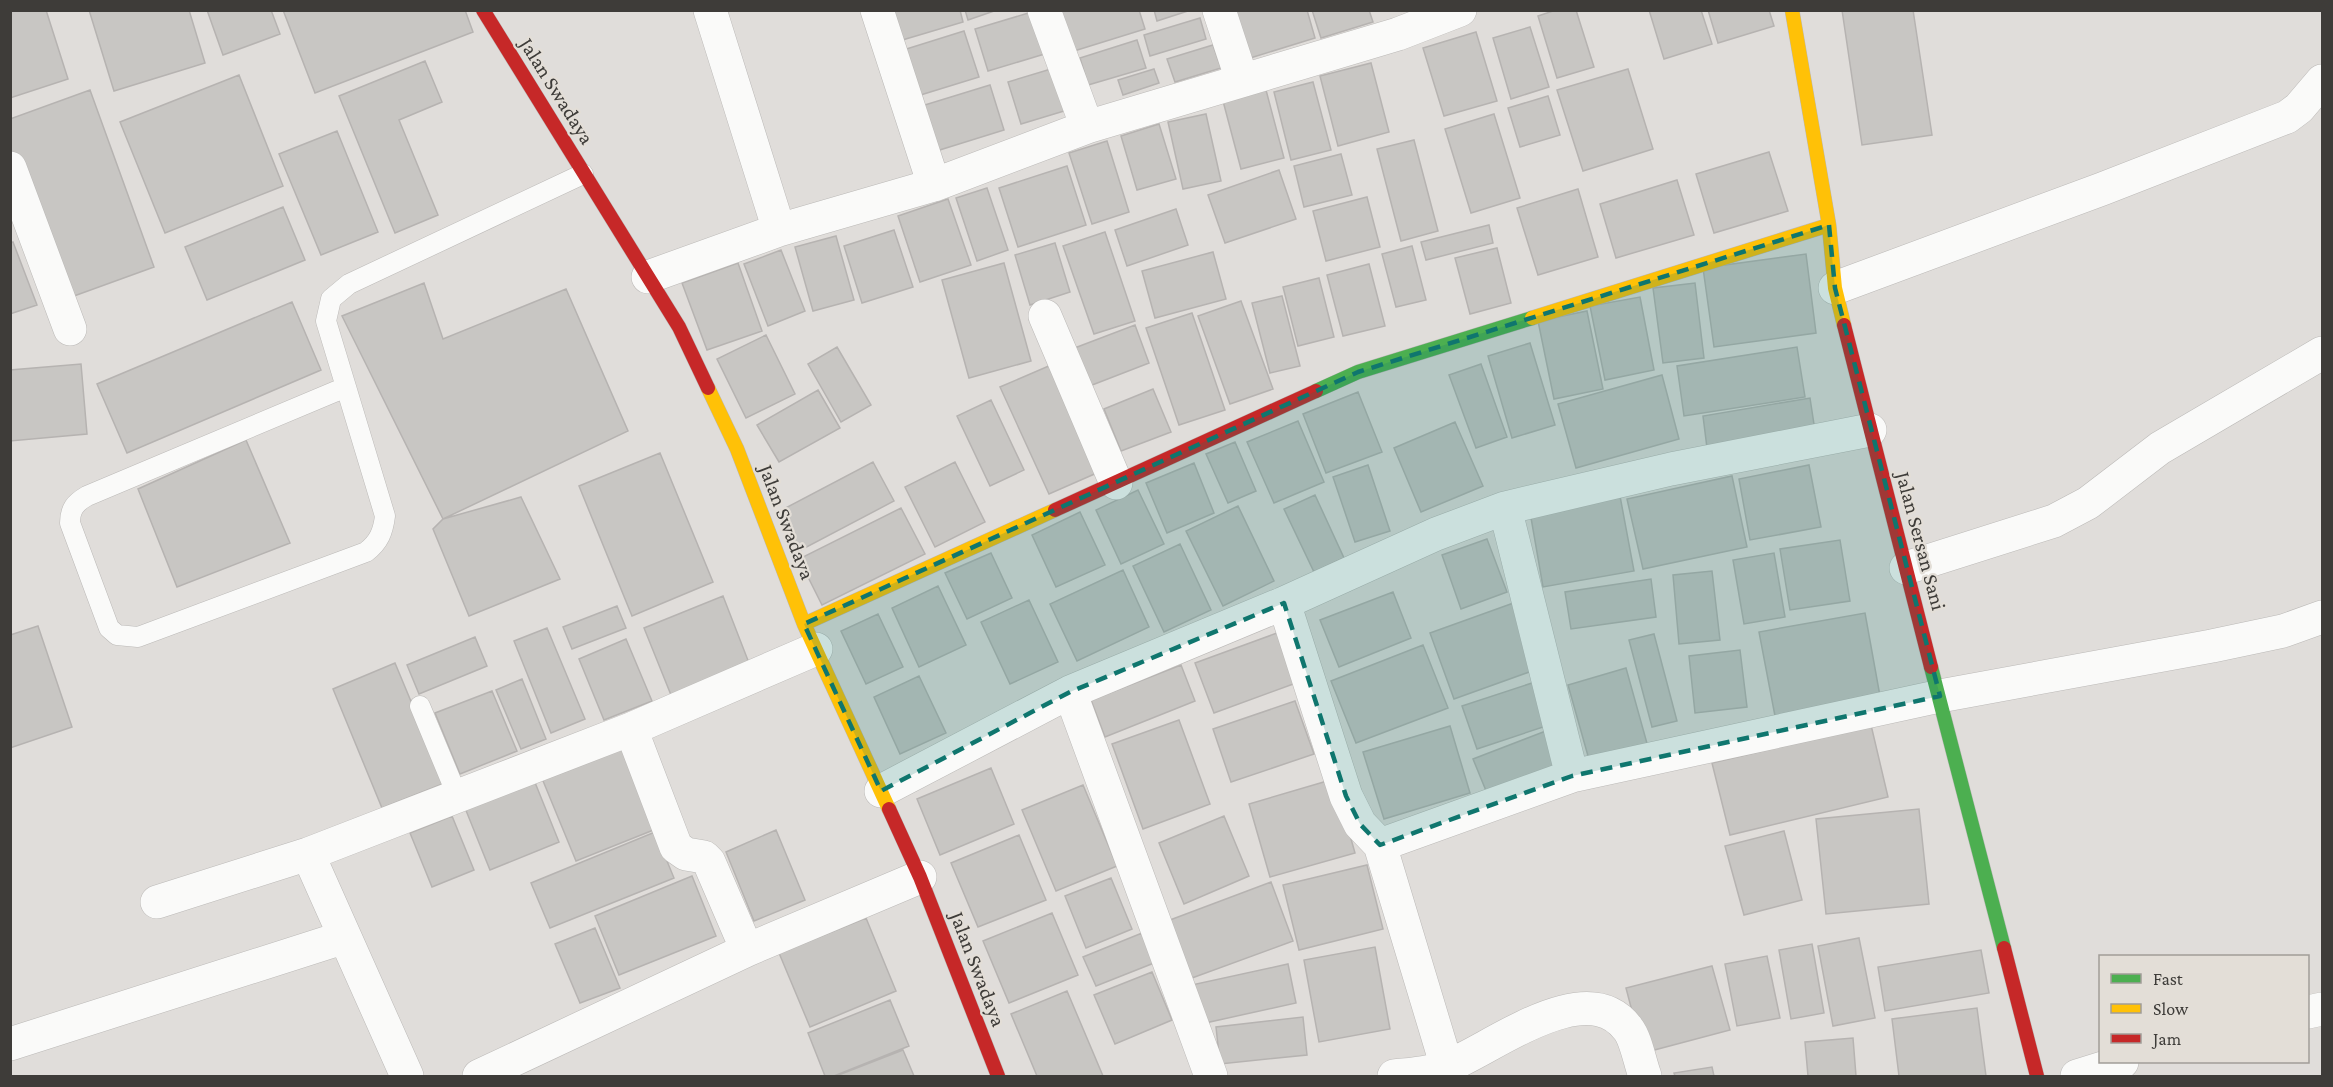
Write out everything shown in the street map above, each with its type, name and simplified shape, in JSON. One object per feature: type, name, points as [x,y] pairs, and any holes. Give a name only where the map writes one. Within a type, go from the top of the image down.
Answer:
[{"type":"street","name":"Jalan Swadaya","points":[[483,10],[679,327],[737,449],[810,637],[920,877],[998,1077]]},
{"type":"street","points":[[710,10],[779,230]]},
{"type":"street","points":[[877,10],[934,185]]},
{"type":"street","points":[[1044,10],[1087,127]]},
{"type":"street","points":[[1219,10],[1242,80]]},
{"type":"street","points":[[648,277],[779,230],[934,185],[1087,127],[1242,80],[1395,22],[1460,10]]},
{"type":"street","name":"Jalan Sersan Sani","points":[[1792,10],[1829,225],[1836,288],[1870,430],[2037,1077]]},
{"type":"street","points":[[1836,288],[2091,194],[2287,117],[2299,108],[2322,81]]},
{"type":"street","points":[[10,168],[70,329]]},
{"type":"street","points":[[157,902],[308,854],[631,729],[1116,483],[1358,372],[1829,225]]},
{"type":"street","points":[[1045,316],[1116,483]]},
{"type":"street","points":[[1906,568],[2054,521],[2088,503],[2160,448],[2322,353]]},
{"type":"street","points":[[881,791],[1070,692],[1284,603],[1436,534],[1505,508],[1671,468],[1870,430]]},
{"type":"street","points":[[1505,508],[1572,776]]},
{"type":"street","points":[[1284,603],[1346,796],[1360,824],[1380,845],[1447,1067]]},
{"type":"street","points":[[1380,845],[1572,776],[1940,696],[2283,631],[2322,617]]},
{"type":"street","points":[[1070,692],[1211,1077]]},
{"type":"street","points":[[631,729],[676,848],[686,854],[704,857],[709,862],[747,950]]},
{"type":"street","points":[[308,854],[407,1077]]},
{"type":"street","points":[[479,1077],[747,950],[920,877]]},
{"type":"street","points":[[10,1044],[345,937]]},
{"type":"street","points":[[1394,1077],[1447,1067],[1549,1016],[1573,1008],[1596,1009],[1616,1016],[1629,1030],[1645,1077]]},
{"type":"street","points":[[2077,1077],[2119,1063]]},
{"type":"lane","points":[[346,387],[87,496],[76,503],[70,512],[70,523],[109,628],[117,635],[138,637],[366,552],[376,543],[383,530],[385,516],[346,387],[326,321],[331,298],[349,284],[584,174]]},
{"type":"lane","points":[[420,706],[457,795]]},
{"type":"highlighted area","points":[[1829,225],[1835,288],[1940,696],[1572,776],[1380,845],[1360,824],[1346,796],[1284,603],[1070,692],[881,791],[804,624],[1358,372]]},
{"type":"building","points":[[46,10],[68,79],[10,98],[10,12]]},
{"type":"building","points":[[89,10],[189,10],[205,63],[114,91]]},
{"type":"building","points":[[207,10],[271,10],[280,34],[223,55]]},
{"type":"building","points":[[283,10],[465,10],[473,32],[315,93]]},
{"type":"building","points":[[889,10],[960,10],[963,22],[899,41]]},
{"type":"building","points":[[965,10],[997,10],[968,20]]},
{"type":"building","points":[[1061,10],[1139,10],[1145,29],[1074,51]]},
{"type":"building","points":[[1154,10],[1191,10],[1157,21]]},
{"type":"building","points":[[1232,10],[1307,10],[1315,38],[1247,59]]},
{"type":"building","points":[[1312,10],[1369,10],[1373,22],[1321,38]]},
{"type":"building","points":[[1556,10],[1576,10],[1594,67],[1557,78],[1538,16]]},
{"type":"building","points":[[1649,10],[1701,10],[1712,44],[1664,59]]},
{"type":"building","points":[[1708,10],[1769,10],[1774,26],[1718,43]]},
{"type":"building","points":[[1842,10],[1913,10],[1932,135],[1862,145]]},
{"type":"building","points":[[1035,11],[1048,53],[988,71],[975,29]]},
{"type":"building","points":[[1200,18],[1206,39],[1150,56],[1144,35]]},
{"type":"building","points":[[1530,27],[1549,87],[1511,99],[1493,38]]},
{"type":"building","points":[[964,31],[979,77],[914,97],[900,51]]},
{"type":"building","points":[[1476,32],[1497,101],[1444,116],[1423,48]]},
{"type":"building","points":[[1137,40],[1146,68],[1088,85],[1080,58]]},
{"type":"building","points":[[1213,45],[1221,68],[1175,82],[1167,59]]},
{"type":"building","points":[[425,61],[442,102],[399,120],[438,215],[395,233],[339,96]]},
{"type":"building","points":[[1371,63],[1389,132],[1338,146],[1320,76]]},
{"type":"building","points":[[1061,66],[1074,108],[1021,124],[1008,82]]},
{"type":"building","points":[[1154,69],[1159,83],[1123,95],[1118,80]]},
{"type":"building","points":[[1628,69],[1653,149],[1583,171],[1557,90]]},
{"type":"building","points":[[239,75],[283,186],[165,233],[120,122]]},
{"type":"building","points":[[1313,82],[1331,150],[1291,160],[1274,92]]},
{"type":"building","points":[[990,85],[1004,130],[930,153],[915,108]]},
{"type":"building","points":[[90,90],[154,267],[63,300],[10,152],[10,119]]},
{"type":"building","points":[[1266,90],[1284,158],[1241,169],[1223,101]]},
{"type":"building","points":[[1548,96],[1560,135],[1520,147],[1508,108]]},
{"type":"building","points":[[1206,114],[1221,181],[1183,189],[1168,122]]},
{"type":"building","points":[[1494,114],[1520,198],[1471,213],[1445,129]]},
{"type":"building","points":[[1159,124],[1176,179],[1137,190],[1121,136]]},
{"type":"building","points":[[337,131],[378,232],[321,255],[279,154]]},
{"type":"building","points":[[1414,140],[1438,231],[1401,241],[1377,149]]},
{"type":"building","points":[[1107,141],[1129,212],[1092,224],[1069,153]]},
{"type":"building","points":[[1769,152],[1788,211],[1714,233],[1696,174]]},
{"type":"building","points":[[1341,154],[1352,195],[1304,207],[1294,166]]},
{"type":"building","points":[[1067,166],[1086,225],[1018,247],[999,188]]},
{"type":"building","points":[[1279,170],[1296,219],[1225,243],[1208,195]]},
{"type":"building","points":[[1677,180],[1694,235],[1616,258],[1600,204]]},
{"type":"building","points":[[987,188],[1008,250],[977,261],[956,198]]},
{"type":"building","points":[[1578,189],[1598,257],[1538,275],[1517,208]]},
{"type":"building","points":[[1367,197],[1380,247],[1326,261],[1313,211]]},
{"type":"building","points":[[948,199],[971,265],[920,282],[898,216]]},
{"type":"building","points":[[283,207],[305,260],[207,300],[185,247]]},
{"type":"building","points":[[1176,209],[1188,245],[1127,266],[1115,230]]},
{"type":"building","points":[[1489,225],[1493,243],[1426,260],[1421,242]]},
{"type":"building","points":[[894,230],[913,287],[862,303],[844,246]]},
{"type":"building","points":[[1105,232],[1135,321],[1094,334],[1063,246]]},
{"type":"building","points":[[836,236],[854,300],[813,311],[795,247]]},
{"type":"building","points":[[13,242],[37,305],[10,314],[10,243]]},
{"type":"building","points":[[1055,243],[1070,292],[1030,305],[1015,255]]},
{"type":"building","points":[[1412,246],[1426,300],[1396,307],[1382,254]]},
{"type":"building","points":[[1497,248],[1511,303],[1470,314],[1455,258]]},
{"type":"building","points":[[781,250],[805,311],[768,326],[744,264]]},
{"type":"building","points":[[1213,252],[1226,299],[1155,318],[1142,271]]},
{"type":"building","points":[[1806,254],[1816,333],[1714,347],[1703,268]]},
{"type":"building","points":[[738,263],[762,331],[707,350],[682,283]]},
{"type":"building","points":[[1004,263],[1031,361],[969,378],[942,280]]},
{"type":"building","points":[[1369,264],[1385,326],[1343,336],[1327,275]]},
{"type":"building","points":[[1319,278],[1334,337],[1298,346],[1283,287]]},
{"type":"building","points":[[424,283],[443,339],[566,289],[628,431],[443,519],[342,316]]},
{"type":"building","points":[[1695,283],[1704,358],[1663,363],[1653,288]]},
{"type":"building","points":[[1282,296],[1300,366],[1270,373],[1252,303]]},
{"type":"building","points":[[1640,297],[1654,370],[1605,380],[1590,306]]},
{"type":"building","points":[[1241,301],[1273,389],[1230,404],[1198,316]]},
{"type":"building","points":[[292,302],[321,370],[127,453],[97,384]]},
{"type":"building","points":[[1587,311],[1603,389],[1554,399],[1538,321]]},
{"type":"building","points":[[1192,313],[1225,410],[1179,425],[1146,328]]},
{"type":"building","points":[[1135,325],[1149,363],[1087,387],[1072,349]]},
{"type":"building","points":[[766,335],[795,394],[746,418],[717,359]]},
{"type":"building","points":[[1530,343],[1555,425],[1512,438],[1488,356]]},
{"type":"building","points":[[837,347],[871,405],[841,422],[808,364]]},
{"type":"building","points":[[1797,347],[1805,397],[1684,416],[1677,366]]},
{"type":"building","points":[[81,364],[87,434],[10,441],[10,370]]},
{"type":"building","points":[[1481,364],[1507,437],[1476,448],[1449,375]]},
{"type":"building","points":[[1051,365],[1099,472],[1049,494],[1000,387]]},
{"type":"building","points":[[1662,375],[1679,439],[1576,468],[1558,404]]},
{"type":"building","points":[[1153,389],[1171,432],[1121,451],[1104,409]]},
{"type":"building","points":[[818,390],[840,428],[779,462],[757,425]]},
{"type":"building","points":[[1358,392],[1382,452],[1326,473],[1303,414]]},
{"type":"building","points":[[1810,398],[1815,431],[1707,448],[1703,416]]},
{"type":"building","points":[[991,400],[1024,470],[990,486],[957,416]]},
{"type":"building","points":[[1298,421],[1324,482],[1274,503],[1247,442]]},
{"type":"building","points":[[1455,422],[1483,486],[1421,512],[1394,448]]},
{"type":"building","points":[[246,440],[290,543],[177,587],[138,489]]},
{"type":"building","points":[[1235,442],[1256,491],[1228,503],[1206,454]]},
{"type":"building","points":[[660,453],[713,582],[632,616],[579,486]]},
{"type":"building","points":[[873,462],[894,501],[799,551],[778,512]]},
{"type":"building","points":[[955,462],[985,522],[935,547],[905,487]]},
{"type":"building","points":[[1194,463],[1214,513],[1167,533],[1146,483]]},
{"type":"building","points":[[1368,465],[1390,531],[1355,542],[1333,477]]},
{"type":"building","points":[[1809,465],[1821,527],[1750,540],[1739,479]]},
{"type":"building","points":[[1732,476],[1747,547],[1643,569],[1627,499]]},
{"type":"building","points":[[1138,490],[1164,544],[1121,564],[1096,510]]},
{"type":"building","points":[[1315,495],[1344,558],[1314,572],[1284,509]]},
{"type":"building","points":[[1620,496],[1634,571],[1543,587],[1530,512]]},
{"type":"building","points":[[521,497],[560,579],[469,616],[433,529],[443,519]]},
{"type":"building","points":[[1238,506],[1274,581],[1223,606],[1186,531]]},
{"type":"building","points":[[901,508],[925,554],[822,605],[799,559]]},
{"type":"building","points":[[1080,512],[1105,565],[1056,587],[1032,535]]},
{"type":"building","points":[[1487,539],[1507,592],[1461,609],[1442,555]]},
{"type":"building","points":[[1840,540],[1850,601],[1790,610],[1780,549]]},
{"type":"building","points":[[1180,544],[1211,610],[1164,632],[1133,566]]},
{"type":"building","points":[[991,553],[1012,598],[967,619],[945,573]]},
{"type":"building","points":[[1774,553],[1785,617],[1744,624],[1733,560]]},
{"type":"building","points":[[1123,570],[1149,627],[1077,661],[1050,604]]},
{"type":"building","points":[[1712,571],[1720,640],[1679,644],[1673,575]]},
{"type":"building","points":[[1651,579],[1656,617],[1571,629],[1565,592]]},
{"type":"building","points":[[938,586],[966,645],[919,667],[892,608]]},
{"type":"building","points":[[1393,592],[1411,638],[1339,667],[1320,620]]},
{"type":"building","points":[[723,596],[749,663],[671,695],[644,628]]},
{"type":"building","points":[[1029,600],[1058,662],[1010,684],[981,622]]},
{"type":"building","points":[[1519,601],[1543,667],[1454,699],[1430,633]]},
{"type":"building","points":[[617,606],[626,628],[572,649],[563,627]]},
{"type":"building","points":[[1865,613],[1880,696],[1775,716],[1759,632]]},
{"type":"building","points":[[878,614],[903,667],[866,684],[841,631]]},
{"type":"building","points":[[38,626],[72,727],[10,748],[10,635]]},
{"type":"building","points":[[547,628],[585,719],[551,733],[514,641]]},
{"type":"building","points":[[1277,633],[1296,683],[1214,713],[1195,663]]},
{"type":"building","points":[[1654,634],[1677,721],[1652,727],[1629,640]]},
{"type":"building","points":[[475,637],[487,666],[419,694],[407,665]]},
{"type":"building","points":[[626,639],[652,701],[604,720],[579,659]]},
{"type":"building","points":[[1423,645],[1448,708],[1356,743],[1331,681]]},
{"type":"building","points":[[1740,650],[1747,707],[1695,713],[1689,656]]},
{"type":"building","points":[[395,663],[445,783],[382,808],[333,689]]},
{"type":"building","points":[[1181,665],[1195,701],[1105,737],[1091,700]]},
{"type":"building","points":[[1626,668],[1648,747],[1590,763],[1568,685]]},
{"type":"building","points":[[919,676],[946,733],[900,754],[874,697]]},
{"type":"building","points":[[522,679],[546,739],[521,749],[496,690]]},
{"type":"building","points":[[1535,682],[1549,725],[1477,749],[1462,706]]},
{"type":"building","points":[[492,691],[517,751],[460,774],[435,713]]},
{"type":"building","points":[[1295,701],[1314,754],[1231,782],[1213,729]]},
{"type":"building","points":[[1179,720],[1210,804],[1143,829],[1112,744]]},
{"type":"building","points":[[1871,725],[1888,797],[1730,835],[1712,763]]},
{"type":"building","points":[[1450,726],[1470,793],[1384,819],[1363,752]]},
{"type":"building","points":[[1551,729],[1567,768],[1489,798],[1473,759]]},
{"type":"building","points":[[625,741],[661,827],[576,861],[541,776]]},
{"type":"building","points":[[991,768],[1014,824],[940,855],[917,799]]},
{"type":"building","points":[[1334,779],[1355,853],[1270,877],[1249,804]]},
{"type":"building","points":[[534,780],[559,842],[490,870],[465,808]]},
{"type":"building","points":[[1083,785],[1117,866],[1056,891],[1022,810]]},
{"type":"building","points":[[1919,809],[1929,904],[1826,914],[1816,819]]},
{"type":"building","points":[[452,816],[474,870],[432,887],[410,833]]},
{"type":"building","points":[[1224,816],[1249,876],[1184,904],[1159,843]]},
{"type":"building","points":[[776,830],[805,900],[754,921],[726,852]]},
{"type":"building","points":[[1784,831],[1802,900],[1744,915],[1725,846]]},
{"type":"building","points":[[655,832],[674,878],[550,928],[531,883]]},
{"type":"building","points":[[1019,835],[1046,900],[978,927],[951,863]]},
{"type":"building","points":[[1367,865],[1383,929],[1299,950],[1283,885]]},
{"type":"building","points":[[692,876],[716,936],[619,975],[595,916]]},
{"type":"building","points":[[1111,878],[1132,929],[1086,948],[1065,896]]},
{"type":"building","points":[[1271,882],[1293,941],[1192,978],[1170,920]]},
{"type":"building","points":[[1052,913],[1078,975],[1009,1003],[983,941]]},
{"type":"building","points":[[866,918],[896,991],[810,1027],[779,953]]},
{"type":"building","points":[[595,928],[620,988],[580,1003],[555,944]]},
{"type":"building","points":[[1142,933],[1154,963],[1096,986],[1083,957]]},
{"type":"building","points":[[1859,938],[1875,1018],[1833,1026],[1818,946]]},
{"type":"building","points":[[1812,944],[1824,1013],[1791,1019],[1779,950]]},
{"type":"building","points":[[1375,947],[1390,1029],[1319,1042],[1304,960]]},
{"type":"building","points":[[1981,950],[1989,993],[1885,1011],[1878,967]]},
{"type":"building","points":[[1767,956],[1780,1018],[1737,1026],[1725,964]]},
{"type":"building","points":[[1288,964],[1296,1003],[1196,1025],[1187,986]]},
{"type":"building","points":[[1712,966],[1730,1030],[1643,1053],[1626,988]]},
{"type":"building","points":[[1152,972],[1172,1020],[1115,1044],[1094,995]]},
{"type":"building","points":[[1067,991],[1103,1076],[1037,1076],[1011,1014]]},
{"type":"building","points":[[890,1000],[909,1046],[834,1076],[825,1076],[808,1033]]},
{"type":"building","points":[[1977,1008],[1986,1076],[1899,1076],[1892,1019]]},
{"type":"building","points":[[1303,1017],[1307,1055],[1220,1064],[1216,1027]]},
{"type":"building","points":[[1853,1038],[1856,1076],[1808,1076],[1805,1042]]},
{"type":"building","points":[[903,1050],[914,1076],[836,1076]]},
{"type":"building","points":[[1712,1067],[1714,1076],[1675,1076],[1674,1073]]},
{"type":"traffic: fast","points":[[1316,391],[1358,372],[1532,318]]},
{"type":"traffic: fast","points":[[1931,667],[2004,948]]},
{"type":"traffic: slow","points":[[1792,10],[1829,225],[1835,288],[1844,325]]},
{"type":"traffic: slow","points":[[1532,318],[1829,225]]},
{"type":"traffic: slow","points":[[708,388],[737,449],[804,624],[889,809]]},
{"type":"traffic: slow","points":[[804,624],[1055,510]]},
{"type":"traffic: jam","points":[[483,10],[679,327],[708,388]]},
{"type":"traffic: jam","points":[[1844,325],[1931,667]]},
{"type":"traffic: jam","points":[[1055,510],[1316,391]]},
{"type":"traffic: jam","points":[[889,809],[920,877],[998,1076]]},
{"type":"traffic: jam","points":[[2004,948],[2037,1076]]}]
